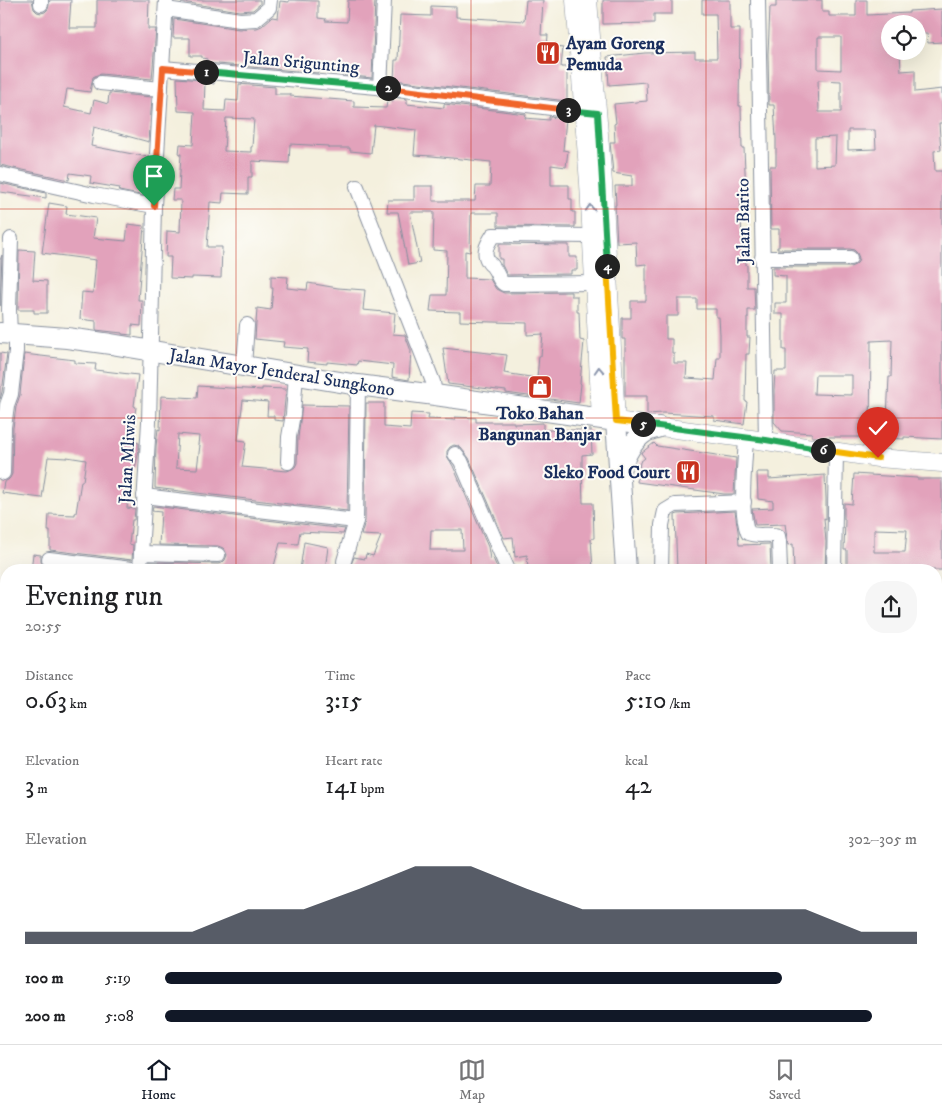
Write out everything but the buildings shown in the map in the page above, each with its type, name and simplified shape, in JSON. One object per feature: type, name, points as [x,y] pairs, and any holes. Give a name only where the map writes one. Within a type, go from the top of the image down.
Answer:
[{"type":"highway","name":"Jalan Mayor Jenderal Sungkono","points":[[9,334],[66,338],[150,350],[358,385],[609,420]]},
{"type":"highway","points":[[609,420],[619,471],[626,564]]},
{"type":"highway","points":[[609,420],[608,479],[614,564]]},
{"type":"highway","points":[[619,471],[630,447],[644,433],[659,427]]},
{"type":"main road","points":[[582,2],[596,183],[609,420]]},
{"type":"main road","points":[[596,183],[592,236],[594,283],[609,420]]},
{"type":"main road","points":[[609,420],[766,440],[878,458],[942,463]]},
{"type":"street","points":[[166,5],[240,20],[256,19],[269,8],[270,0]]},
{"type":"street","points":[[383,88],[384,0]]},
{"type":"street","name":"Jalan Barito","points":[[758,0],[766,440]]},
{"type":"street","name":"Jalan Mliwis","points":[[140,564],[149,422],[154,206],[166,5]]},
{"type":"street","name":"Jalan Srigunting","points":[[163,68],[383,88],[591,113]]},
{"type":"street","points":[[100,83],[162,89]]},
{"type":"street","points":[[0,174],[154,206]]},
{"type":"street","points":[[357,187],[433,382],[435,395]]},
{"type":"street","points":[[592,236],[493,235],[488,243],[485,254],[500,281],[504,284],[594,283]]},
{"type":"street","points":[[3,473],[4,427],[7,405],[11,394],[16,351],[9,334],[11,239]]},
{"type":"street","points":[[762,258],[850,258]]},
{"type":"street","points":[[244,366],[248,325]]},
{"type":"street","points":[[288,462],[296,375]]},
{"type":"street","points":[[344,561],[356,521],[358,385]]},
{"type":"street","points":[[746,438],[744,502],[746,527],[748,533],[753,535],[770,534],[778,536],[780,541],[780,564]]},
{"type":"street","points":[[834,564],[836,452]]},
{"type":"street","points":[[455,454],[461,461],[505,564]]},
{"type":"street","points":[[144,496],[356,521]]},
{"type":"street","points":[[661,564],[662,525],[665,512],[675,505],[744,502]]},
{"type":"street","points":[[140,553],[218,555]]},
{"type":"street","points":[[49,559],[69,564]]},
{"type":"place","name":"Ayam Goreng Pemuda","points":[[548,53]]},
{"type":"place","name":"Toko Bahan Bangunan Banjar","points":[[540,387]]},
{"type":"place","name":"Sleko Food Court","points":[[688,472]]},
{"type":"route","points":[[154,206],[163,68],[388,88],[598,113],[616,421],[766,440],[878,458]]}]
